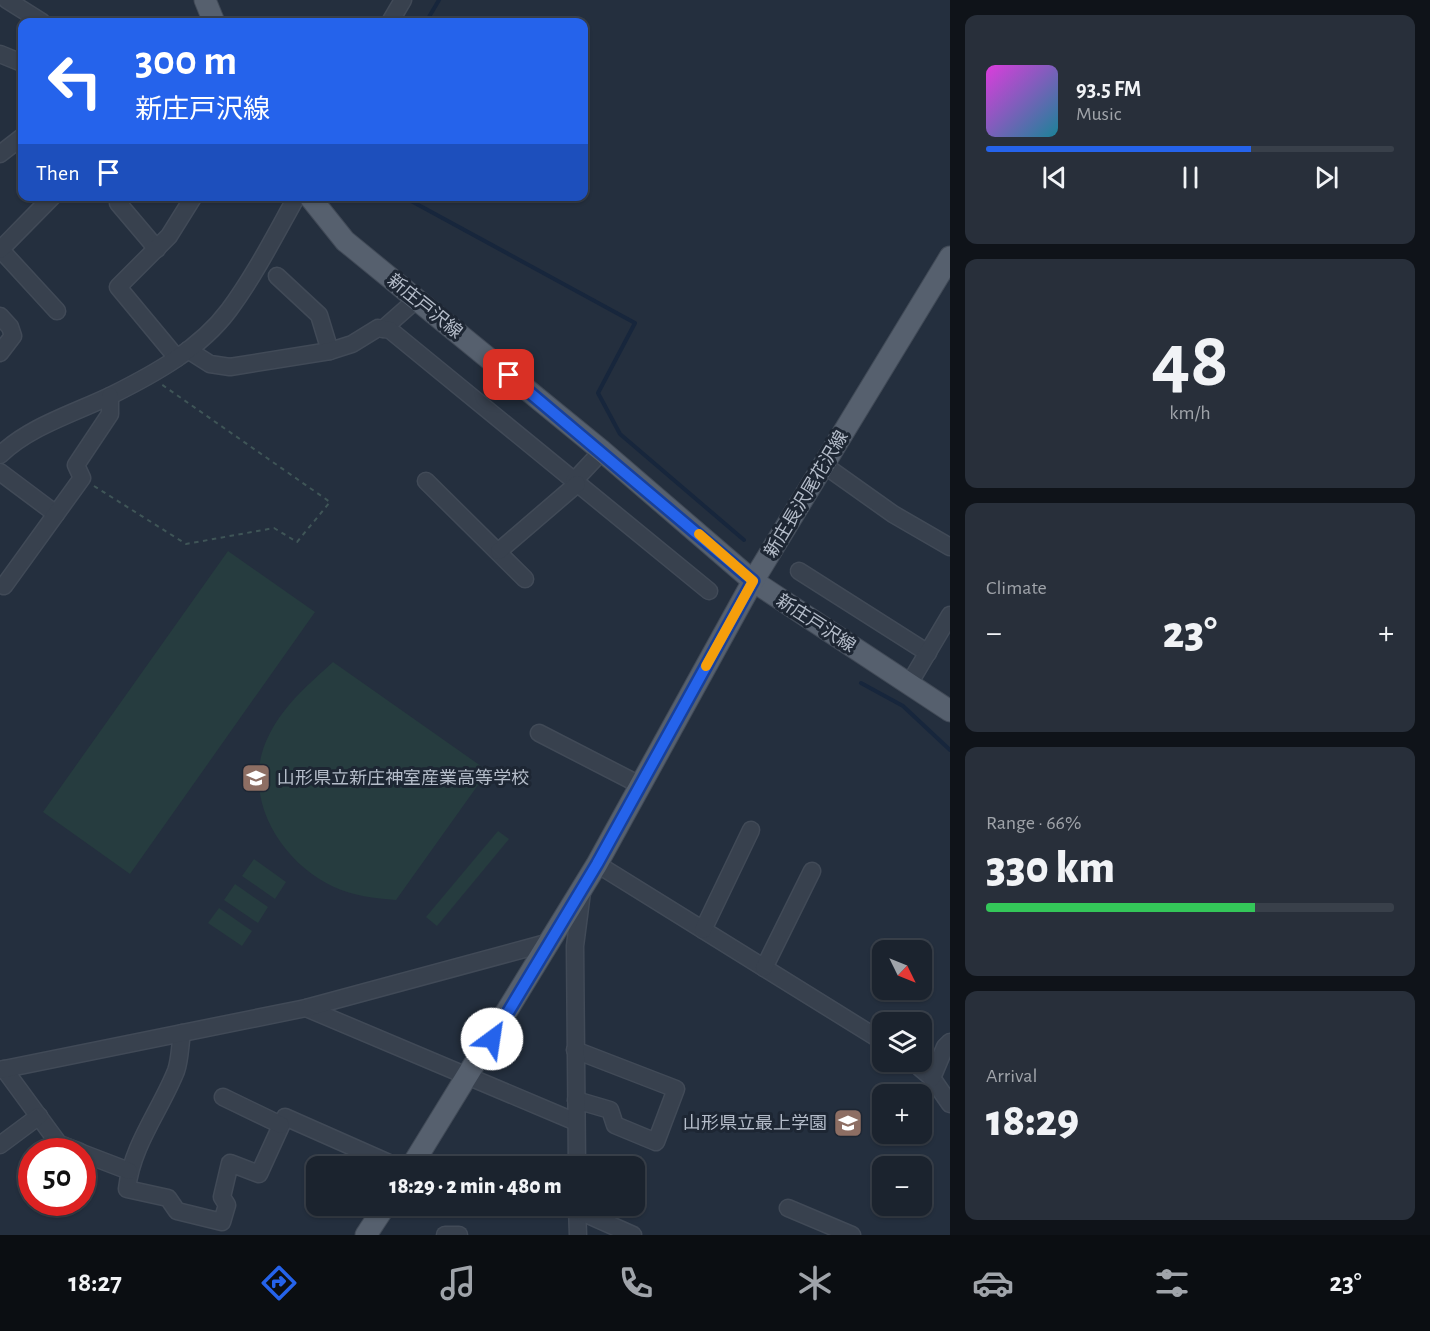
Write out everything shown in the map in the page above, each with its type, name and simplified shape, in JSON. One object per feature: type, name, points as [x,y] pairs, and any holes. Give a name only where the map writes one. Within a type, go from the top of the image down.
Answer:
[{"type":"main road","points":[[205,0],[212,18]]},
{"type":"main road","name":"新庄戸沢線","points":[[313,201],[345,241],[602,451],[753,581],[950,711]]},
{"type":"main road","name":"新庄長沢尾花沢線","points":[[418,1156],[597,864],[753,581],[950,257]]},
{"type":"main road","points":[[366,1235],[378,1216]]},
{"type":"street","points":[[7,0],[36,18]]},
{"type":"street","points":[[392,18],[403,0]]},
{"type":"street","points":[[0,54],[18,61]]},
{"type":"street","points":[[0,154],[18,140]]},
{"type":"street","points":[[48,201],[0,249],[57,311]]},
{"type":"street","points":[[118,201],[157,249]]},
{"type":"street","points":[[191,201],[169,236],[118,287],[182,354],[210,364],[230,367],[330,351],[352,345],[378,328],[390,330],[709,591]]},
{"type":"street","points":[[0,455],[8,447],[44,426],[149,376],[182,354],[228,312],[254,272],[294,201]]},
{"type":"street","points":[[277,276],[319,315],[330,351]]},
{"type":"street","points":[[383,329],[417,299]]},
{"type":"street","points":[[0,316],[10,327],[13,336],[0,352]]},
{"type":"street","points":[[4,586],[82,478],[76,465],[110,414],[110,396]]},
{"type":"street","points":[[499,551],[575,483],[602,451]]},
{"type":"street","points":[[824,465],[893,514],[950,547]]},
{"type":"street","points":[[0,472],[56,514]]},
{"type":"street","points":[[426,481],[525,579]]},
{"type":"street","points":[[798,571],[928,653]]},
{"type":"street","points":[[909,684],[950,615]]},
{"type":"street","points":[[538,733],[640,785]]},
{"type":"street","points":[[703,930],[751,830]]},
{"type":"street","points":[[597,864],[872,1035]]},
{"type":"street","points":[[764,968],[812,872]]},
{"type":"street","points":[[577,1156],[575,946],[584,883]]},
{"type":"street","points":[[55,1138],[2,1069],[306,1008],[550,942]]},
{"type":"street","points":[[306,1008],[576,1122]]},
{"type":"street","points":[[182,1033],[176,1070],[146,1129],[129,1170],[127,1189],[168,1198],[177,1210],[222,1222],[227,1205],[222,1197],[230,1163],[259,1174],[285,1117],[373,1156]]},
{"type":"street","points":[[933,1078],[945,1047],[950,1042]]},
{"type":"street","points":[[575,1050],[676,1089],[656,1142],[615,1125],[610,1110],[576,1100]]},
{"type":"street","points":[[926,1072],[933,1078],[950,1104]]},
{"type":"street","points":[[223,1097],[281,1125]]},
{"type":"street","points":[[0,1145],[39,1116]]},
{"type":"street","points":[[96,1158],[129,1170]]},
{"type":"street","points":[[788,1208],[852,1235]]},
{"type":"street","points":[[577,1216],[578,1235]]},
{"type":"street","points":[[594,1216],[633,1235]]},
{"type":"street","points":[[445,1235],[459,1235]]},
{"type":"path","points":[[82,478],[186,544],[274,528],[297,542],[330,502],[149,376]]},
{"type":"green space","points":[[228,551],[315,612],[130,874],[43,812]]},
{"type":"green space","points":[[333,662],[488,771],[396,900],[349,893],[314,875],[296,860],[281,842],[269,822],[261,801],[259,778],[261,755],[270,733],[290,703]]},
{"type":"green space","points":[[498,831],[509,839],[437,926],[426,917]]},
{"type":"green space","points":[[254,859],[286,882],[275,899],[242,876]]},
{"type":"green space","points":[[235,884],[268,907],[258,923],[224,900]]},
{"type":"green space","points":[[219,908],[252,931],[242,946],[208,923]]},
{"type":"waterway","points":[[428,18],[439,0]]},
{"type":"waterway","points":[[411,201],[635,323],[598,393],[620,434],[744,540]]},
{"type":"waterway","points":[[861,683],[903,706],[950,750]]},
{"type":"slow traffic","points":[[699,534],[753,581],[706,666]]},
{"type":"place","name":"山形県立新庄神室産業高等学校","points":[[256,778]]},
{"type":"place","name":"山形県立最上学園","points":[[848,1123]]},
{"type":"route","points":[[492,1039],[597,864],[753,581],[602,451],[509,375]]}]
